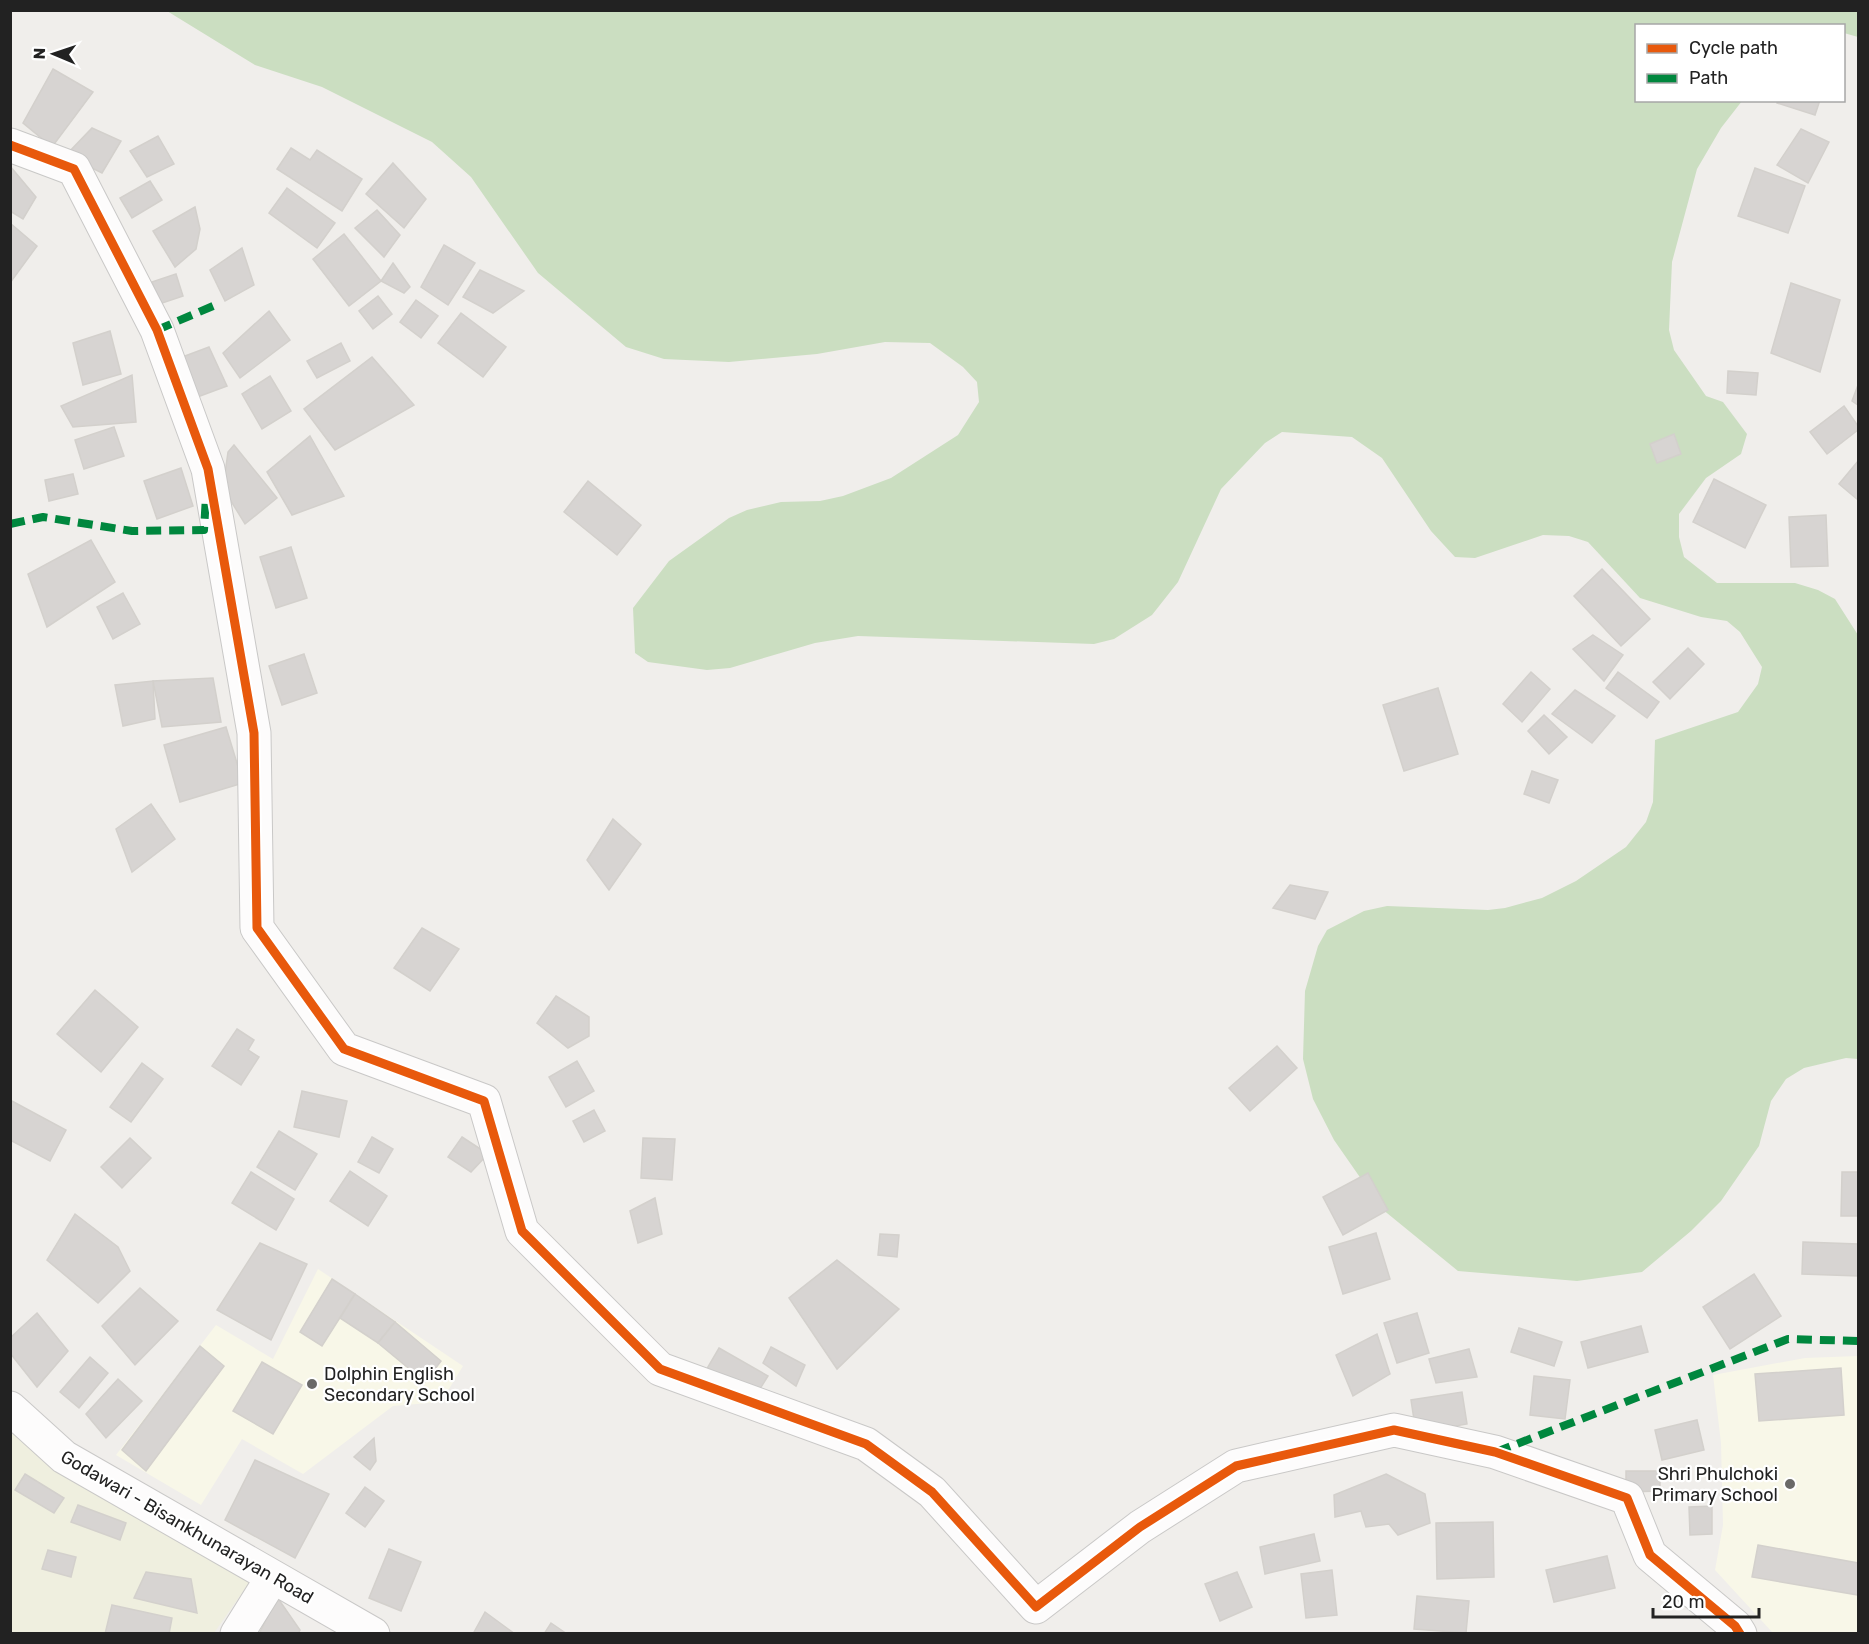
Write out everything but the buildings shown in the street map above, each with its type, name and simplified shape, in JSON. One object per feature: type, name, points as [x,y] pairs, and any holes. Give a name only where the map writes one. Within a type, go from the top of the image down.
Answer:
[{"type":"street","points":[[10,145],[74,169],[157,330],[208,469],[254,733],[257,928],[344,1049],[484,1101],[522,1231],[660,1369],[866,1444],[933,1492],[1036,1607],[1140,1527],[1236,1467],[1394,1430],[1495,1452],[1627,1498],[1650,1555],[1740,1634]]},
{"type":"street","name":"Godawari - Bisankhunarayan Road","points":[[10,1408],[64,1457],[373,1634]]},
{"type":"street","points":[[237,1634],[272,1578]]},
{"type":"shaded area","name":"Dolphin English Secondary School","points":[[318,1269],[463,1366],[441,1402],[393,1406],[303,1474],[242,1439],[201,1505],[116,1455],[216,1325],[273,1359]]},
{"type":"shaded area","name":"Shri Phulchoki Primary School","points":[[1858,1356],[1858,1633],[1773,1633],[1715,1570],[1723,1525],[1721,1443],[1713,1375],[1805,1358]]},
{"type":"green space","points":[[167,11],[1858,11],[1858,37],[1845,33],[1845,24],[1635,24],[1635,102],[1741,102],[1721,128],[1697,169],[1672,262],[1669,330],[1674,350],[1706,396],[1723,402],[1747,434],[1741,454],[1706,478],[1679,514],[1679,537],[1684,557],[1717,583],[1795,583],[1818,590],[1835,599],[1858,635],[1858,1059],[1846,1058],[1804,1068],[1786,1079],[1771,1101],[1759,1146],[1721,1201],[1691,1231],[1642,1272],[1577,1281],[1458,1271],[1382,1209],[1334,1140],[1313,1099],[1303,1059],[1305,991],[1318,946],[1327,930],[1364,911],[1387,906],[1488,910],[1542,898],[1576,881],[1626,847],[1646,822],[1653,802],[1655,740],[1738,712],[1758,684],[1762,667],[1740,632],[1727,621],[1701,617],[1640,598],[1588,542],[1569,536],[1543,535],[1475,558],[1455,557],[1431,531],[1382,458],[1352,437],[1282,432],[1265,443],[1221,489],[1178,582],[1152,615],[1114,639],[1094,644],[858,636],[815,643],[730,668],[707,670],[648,662],[635,653],[633,608],[669,561],[729,518],[747,510],[781,502],[820,501],[843,496],[891,478],[958,435],[979,402],[977,382],[963,367],[930,343],[885,342],[817,354],[729,362],[664,359],[626,347],[538,273],[471,177],[432,142],[322,87],[255,65]]},
{"type":"green space","points":[[11,1429],[256,1573],[214,1633],[11,1634]]},
{"type":"marked path","points":[[157,330],[220,303]]},
{"type":"marked path","points":[[10,524],[43,517],[132,531],[204,530],[206,496]]},
{"type":"marked path","points":[[1496,1452],[1788,1339],[1858,1341]]},
{"type":"cycle path","points":[[10,145],[74,169],[157,330],[208,469],[254,733],[257,928],[344,1049],[484,1101],[522,1231],[660,1369],[866,1444],[932,1492],[1036,1607],[1140,1527],[1236,1466],[1394,1430],[1495,1452],[1627,1498],[1650,1555],[1735,1626],[1740,1634]]},
{"type":"place","name":"Dolphin English Secondary School","points":[[312,1384]]},
{"type":"place","name":"Shri Phulchoki Primary School","points":[[1790,1484]]}]
